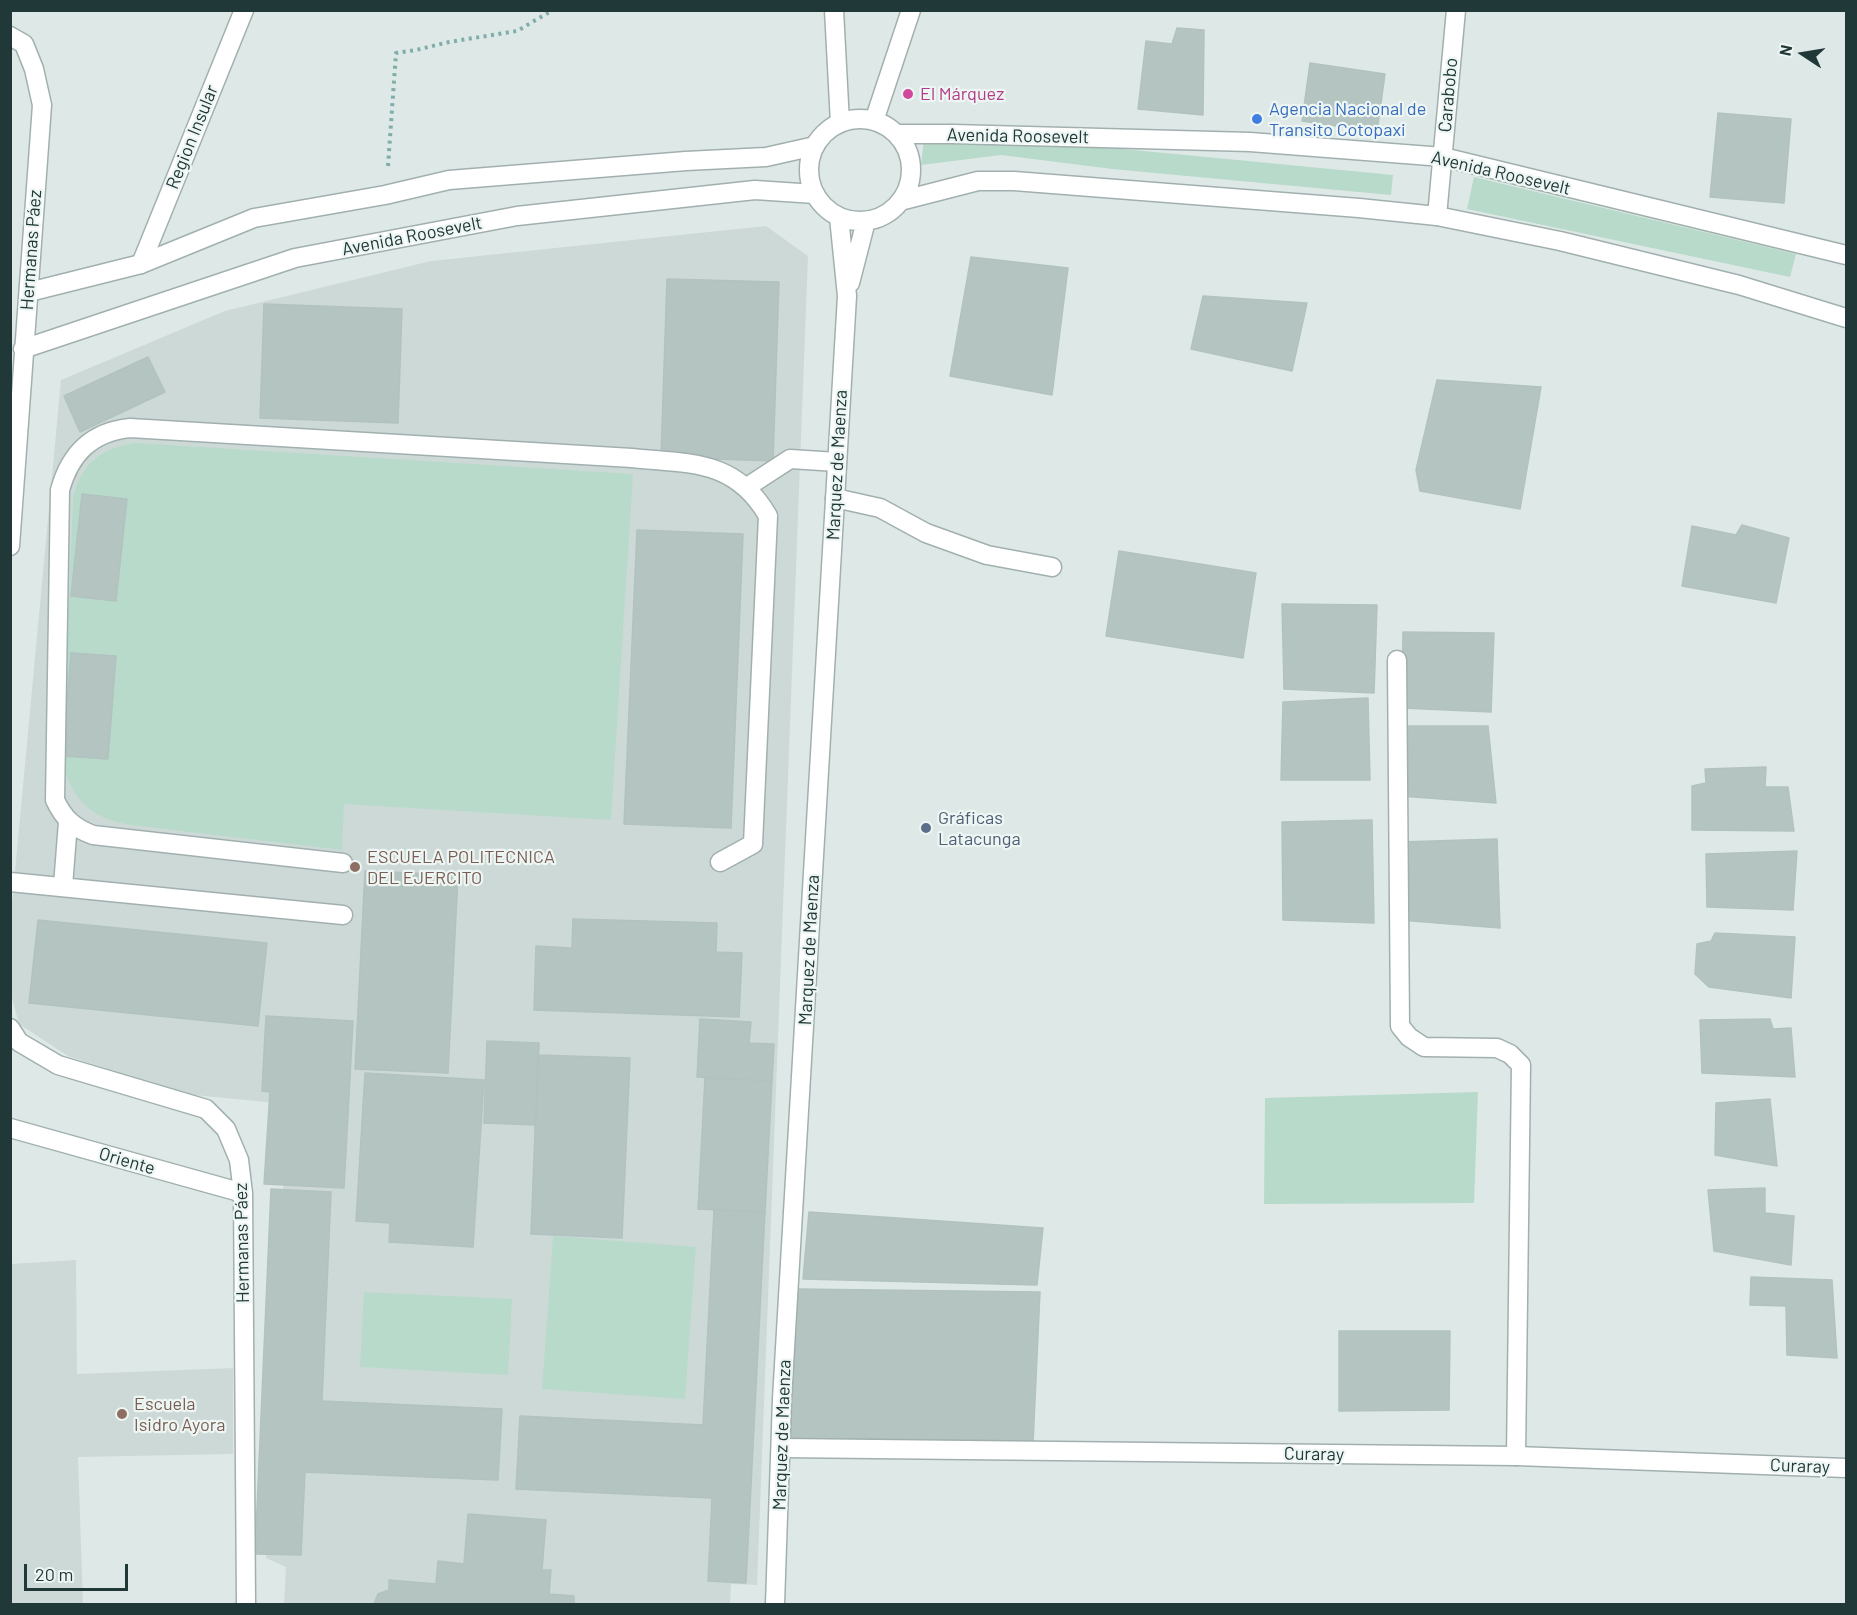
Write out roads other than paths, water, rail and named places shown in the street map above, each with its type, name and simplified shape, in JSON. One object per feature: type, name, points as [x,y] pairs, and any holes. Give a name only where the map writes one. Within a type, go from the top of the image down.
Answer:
[{"type":"street","name":"Region Insular","points":[[141,264],[244,10]]},
{"type":"street","points":[[834,10],[840,123]]},
{"type":"street","points":[[874,121],[911,10]]},
{"type":"street","name":"Carabobo","points":[[1437,216],[1456,10]]},
{"type":"street","name":"Hermanas Páez","points":[[10,36],[24,44],[34,69],[42,105],[10,546]]},
{"type":"street","points":[[857,119],[874,121],[886,126],[896,134],[906,149],[911,167],[909,185],[900,201],[885,215],[866,221],[852,221],[839,217],[825,208],[815,194],[810,179],[810,162],[815,146],[825,133],[840,123],[857,119]]},
{"type":"street","name":"Avenida Roosevelt","points":[[896,134],[1250,142],[1443,156],[1846,255]]},
{"type":"street","points":[[29,292],[141,264],[254,218],[386,195],[449,180],[766,157],[815,146]]},
{"type":"street","points":[[900,201],[978,181],[1014,182],[1437,216],[1560,241],[1739,285],[1846,318]]},
{"type":"street","name":"Avenida Roosevelt","points":[[23,349],[295,258],[517,216],[755,190],[815,194]]},
{"type":"street","name":"Marquez de Maenza","points":[[775,1605],[783,1387],[847,296],[839,217]]},
{"type":"street","name":"Marquez de Maenza","points":[[847,296],[866,221]]},
{"type":"street","points":[[343,863],[93,835],[68,822],[60,812],[55,800],[60,490],[70,462],[80,450],[103,434],[116,429],[130,428],[632,458],[705,466],[733,477],[759,500],[768,516],[753,844],[720,862]]},
{"type":"street","points":[[747,487],[790,459],[837,462]]},
{"type":"street","points":[[835,498],[880,508],[926,533],[987,555],[1052,567]]},
{"type":"street","points":[[1397,660],[1400,1026],[1409,1037],[1424,1047],[1497,1048],[1510,1054],[1521,1065],[1516,1456]]},
{"type":"street","points":[[63,886],[68,822]]},
{"type":"street","points":[[10,882],[343,915]]},
{"type":"street","name":"Hermanas Páez","points":[[10,1028],[19,1042],[58,1065],[206,1108],[226,1129],[239,1160],[243,1193],[246,1605]]},
{"type":"street","name":"Oriente","points":[[10,1128],[243,1193]]},
{"type":"street","name":"Curaray","points":[[782,1448],[1516,1456],[1846,1468]]},
{"type":"place","name":"El Márquez","points":[[908,94]]},
{"type":"place","name":"Agencia Nacional de Transito Cotopaxi","points":[[1257,119]]},
{"type":"place","name":"Gráficas Latacunga","points":[[926,828]]},
{"type":"place","name":"ESCUELA POLITECNICA DEL EJERCITO","points":[[355,867]]},
{"type":"place","name":"Escuela Isidro Ayora","points":[[122,1414]]}]
